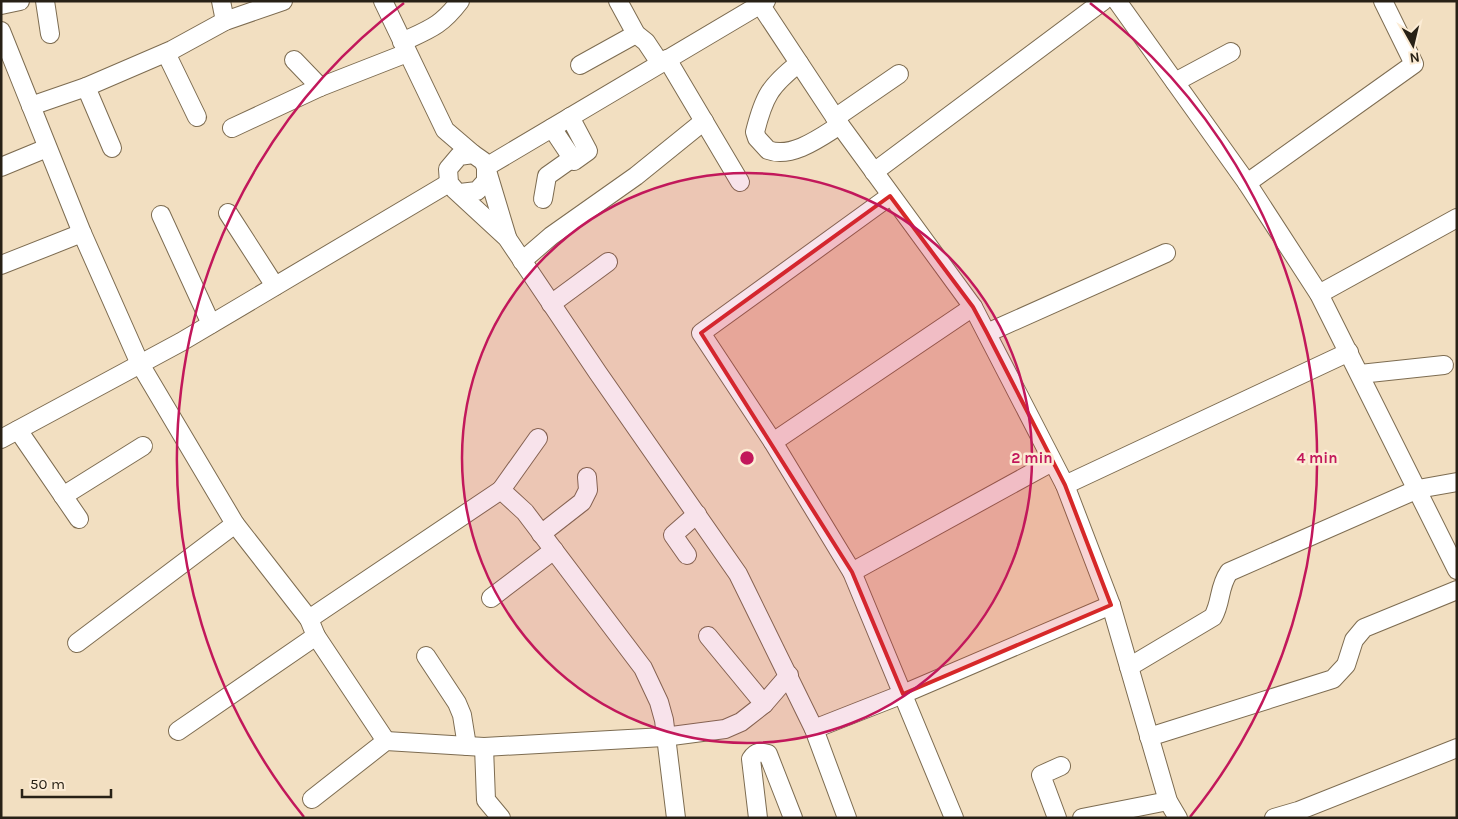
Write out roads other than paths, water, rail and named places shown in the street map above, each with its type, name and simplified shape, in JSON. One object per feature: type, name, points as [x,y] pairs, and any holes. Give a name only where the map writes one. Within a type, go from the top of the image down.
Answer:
[{"type":"street","points":[[1,5],[20,1]]},
{"type":"street","points":[[45,1],[50,34]]},
{"type":"street","points":[[221,1],[225,21]]},
{"type":"street","points":[[31,106],[86,87],[166,53],[225,21],[283,1]]},
{"type":"street","points":[[383,1],[445,130],[452,182],[507,238],[738,574],[814,729],[847,818]]},
{"type":"street","points":[[232,128],[405,47],[446,20],[460,1]]},
{"type":"street","points":[[618,1],[636,34],[664,61],[704,121],[740,182]]},
{"type":"street","points":[[874,172],[1103,1]]},
{"type":"street","points":[[1117,1],[1247,183],[1318,294],[1418,489],[1457,570]]},
{"type":"street","points":[[1247,183],[1414,64],[1383,1]]},
{"type":"street","points":[[452,182],[477,191],[482,187],[487,170],[552,128],[761,2],[838,122],[890,196],[973,307],[987,332],[1064,485],[1111,605],[1168,801],[1178,818]]},
{"type":"street","points":[[1,31],[46,148],[140,364],[235,524],[309,619],[316,636],[386,741]]},
{"type":"street","points":[[580,66],[636,34]]},
{"type":"street","points":[[1175,82],[1232,52]]},
{"type":"street","points":[[166,53],[197,117]]},
{"type":"street","points":[[294,60],[320,87]]},
{"type":"street","points":[[799,63],[782,76],[768,92],[755,132],[757,138],[768,150],[785,152],[815,140],[899,74]]},
{"type":"street","points":[[86,87],[112,148]]},
{"type":"street","points":[[543,199],[547,176],[571,159],[574,161],[588,151],[570,117]]},
{"type":"street","points":[[522,261],[551,236],[636,176],[704,121]]},
{"type":"street","points":[[552,128],[571,159]]},
{"type":"street","points":[[445,130],[483,161],[507,238]]},
{"type":"street","points":[[1,167],[46,148]]},
{"type":"street","points":[[1,440],[211,324],[452,182],[459,156],[473,154]]},
{"type":"street","points":[[890,196],[701,333],[773,442],[852,572],[954,818]]},
{"type":"street","points":[[228,213],[275,286]]},
{"type":"street","points":[[161,215],[211,324]]},
{"type":"street","points":[[1318,294],[1457,218]]},
{"type":"street","points":[[1,265],[82,234]]},
{"type":"street","points":[[987,332],[1166,253]]},
{"type":"street","points":[[551,304],[608,262]]},
{"type":"street","points":[[773,442],[973,307]]},
{"type":"street","points":[[1064,485],[1349,352]]},
{"type":"street","points":[[1360,374],[1444,365]]},
{"type":"street","points":[[18,430],[79,520]]},
{"type":"street","points":[[309,619],[501,490],[538,438]]},
{"type":"street","points":[[63,496],[142,446]]},
{"type":"street","points":[[852,572],[1052,462]]},
{"type":"street","points":[[541,534],[582,502],[588,490],[587,477]]},
{"type":"street","points":[[1128,667],[1213,617],[1220,606],[1221,584],[1229,572],[1418,489],[1457,482]]},
{"type":"street","points":[[501,490],[525,512],[643,668],[659,702],[664,720],[664,737],[676,818]]},
{"type":"street","points":[[687,555],[673,535],[698,514]]},
{"type":"street","points":[[78,643],[235,524]]},
{"type":"street","points":[[491,598],[554,550]]},
{"type":"street","points":[[1149,737],[1333,678],[1346,665],[1354,640],[1364,628],[1457,590]]},
{"type":"street","points":[[814,729],[903,694],[1111,605]]},
{"type":"street","points":[[178,731],[316,636]]},
{"type":"street","points":[[708,636],[764,704]]},
{"type":"street","points":[[426,656],[457,703],[476,746],[486,800],[501,818]]},
{"type":"street","points":[[312,798],[386,741],[476,746],[664,737],[725,729],[741,722],[764,704],[789,675]]},
{"type":"street","points":[[1274,818],[1298,812],[1457,748]]},
{"type":"street","points":[[758,818],[751,759],[754,754],[760,752],[768,754],[793,818]]},
{"type":"street","points":[[1057,818],[1041,775],[1062,766]]},
{"type":"street","points":[[1082,818],[1168,801]]}]
